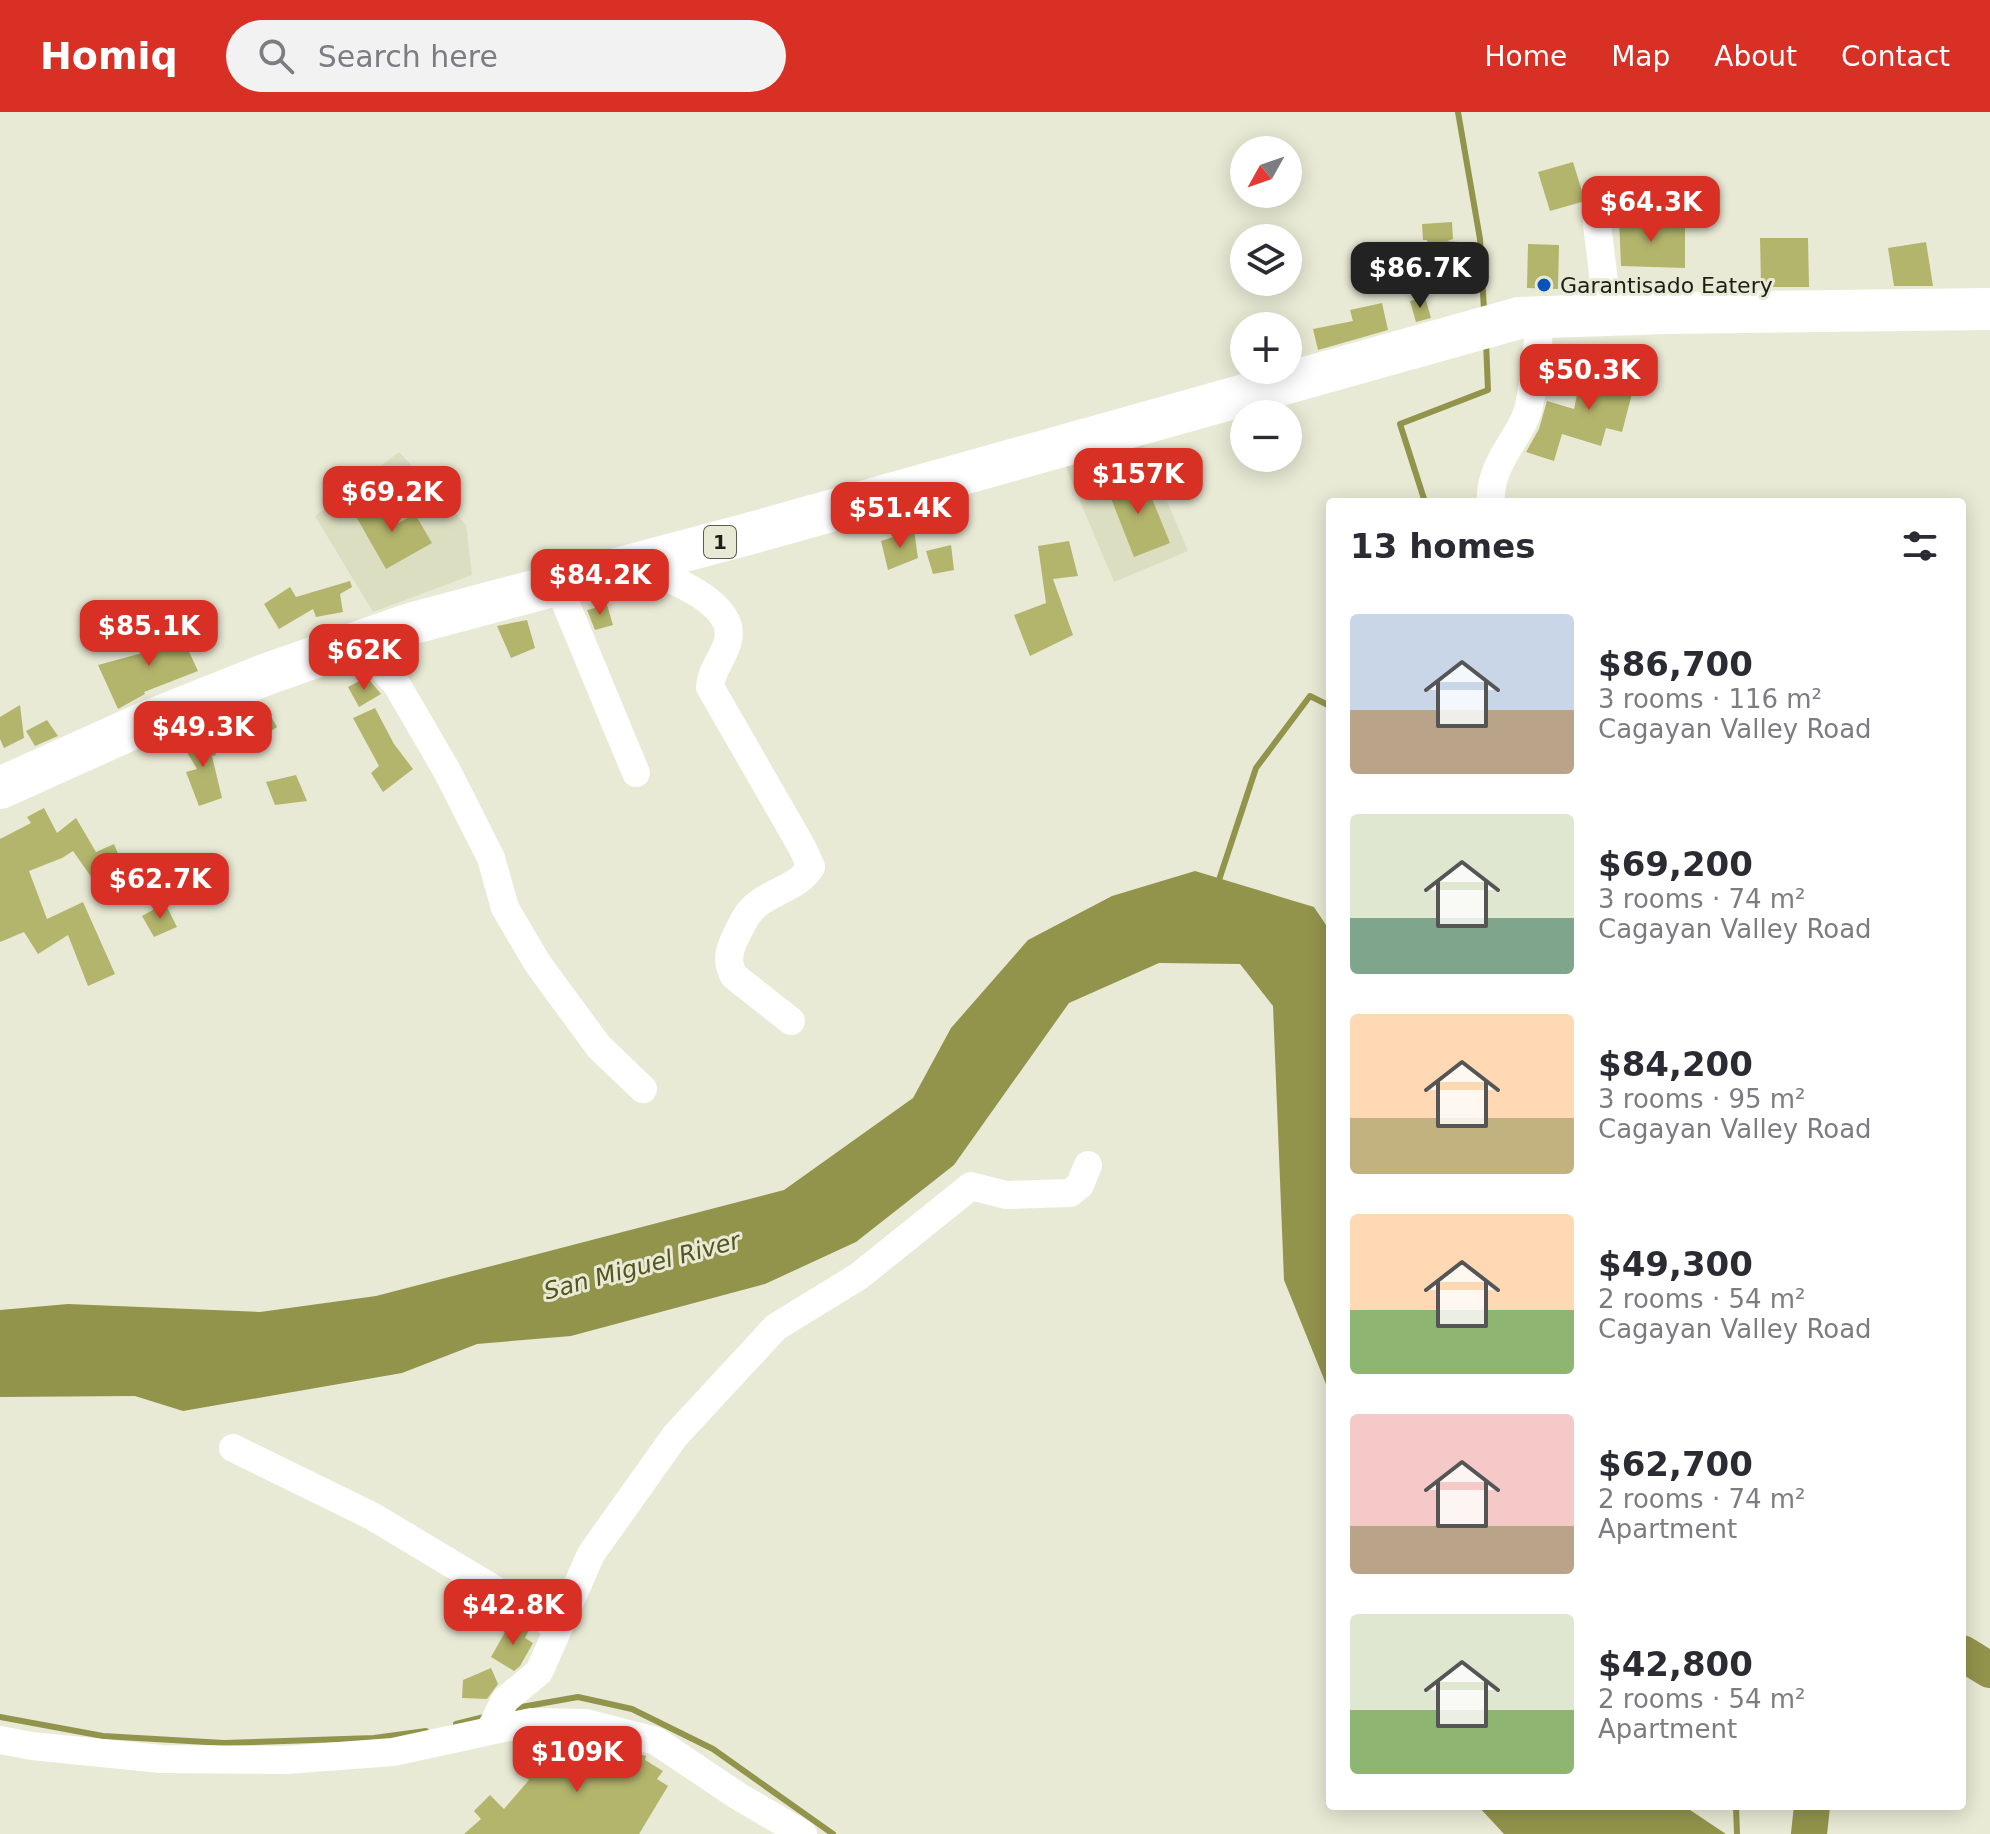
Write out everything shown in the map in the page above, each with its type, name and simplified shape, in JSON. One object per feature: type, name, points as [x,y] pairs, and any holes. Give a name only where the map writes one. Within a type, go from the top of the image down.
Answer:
[{"type":"highway","name":"1","points":[[0,788],[149,721],[267,674],[410,624],[637,564],[1454,335],[1530,317],[1990,309]]},
{"type":"street","points":[[1597,224],[1608,315]]},
{"type":"street","points":[[1491,498],[1495,470],[1527,415],[1530,317]]},
{"type":"street","points":[[637,564],[682,584],[716,606],[725,616],[730,631],[728,644],[711,678],[710,687],[811,867],[805,875],[755,907],[742,923],[728,953],[729,967],[734,976],[791,1021]]},
{"type":"street","points":[[558,585],[636,773]]},
{"type":"street","points":[[359,642],[397,685],[447,771],[491,858],[505,908],[538,964],[599,1047],[643,1089]]},
{"type":"street","points":[[490,1730],[505,1700],[539,1672],[591,1554],[675,1436],[776,1327],[859,1276],[971,1186],[1006,1195],[1070,1193],[1080,1185],[1088,1165]]},
{"type":"street","points":[[233,1448],[372,1516],[557,1627]]},
{"type":"street","points":[[0,1740],[161,1759],[271,1760],[393,1752],[532,1722],[558,1721],[614,1729],[656,1741],[738,1796],[803,1834]]},
{"type":"shaded area","points":[[1138,432],[1188,551],[1114,582],[1064,463]]},
{"type":"shaded area","points":[[399,452],[466,525],[472,575],[373,612],[315,516]]},
{"type":"water","name":"San Miguel River","points":[[1195,871],[1314,907],[1326,925],[1326,1384],[1284,1280],[1273,1006],[1240,964],[1159,963],[1069,1003],[954,1165],[856,1242],[765,1284],[571,1336],[477,1344],[402,1373],[183,1411],[135,1396],[0,1397],[0,1310],[68,1304],[260,1312],[376,1296],[784,1190],[913,1098],[951,1028],[1028,940],[1112,896]]},
{"type":"water","points":[[1482,1810],[1690,1810],[1726,1834],[1504,1834]]},
{"type":"building","points":[[1573,162],[1585,201],[1550,211],[1538,172]]},
{"type":"building","points":[[1619,218],[1651,218],[1651,227],[1685,226],[1685,268],[1621,266]]},
{"type":"building","points":[[1452,222],[1453,239],[1447,241],[1459,242],[1462,264],[1432,269],[1427,240],[1423,240],[1422,224]]},
{"type":"building","points":[[1760,238],[1808,238],[1809,287],[1769,287],[1761,284]]},
{"type":"building","points":[[1926,242],[1933,286],[1894,286],[1888,248]]},
{"type":"building","points":[[1528,244],[1559,245],[1558,289],[1527,288]]},
{"type":"building","points":[[1425,297],[1431,318],[1416,322],[1410,301]]},
{"type":"building","points":[[1382,303],[1388,330],[1318,350],[1313,329],[1353,321],[1350,310]]},
{"type":"building","points":[[1616,351],[1638,352],[1637,386],[1634,386],[1622,432],[1606,428],[1601,446],[1562,434],[1554,461],[1526,452],[1539,429],[1547,401],[1574,409],[1578,390],[1612,394]]},
{"type":"building","points":[[1142,474],[1170,543],[1134,557],[1107,488]]},
{"type":"building","points":[[378,499],[393,526],[415,514],[432,543],[386,569],[354,513]]},
{"type":"building","points":[[914,530],[918,558],[888,570],[881,541]]},
{"type":"building","points":[[1069,541],[1078,576],[1053,579],[1073,635],[1030,656],[1014,615],[1046,603],[1038,546]]},
{"type":"building","points":[[951,545],[954,570],[933,574],[926,551]]},
{"type":"building","points":[[350,581],[352,587],[340,594],[343,612],[316,617],[313,609],[279,629],[264,604],[290,587],[296,597]]},
{"type":"building","points":[[607,605],[613,625],[595,630],[587,610]]},
{"type":"building","points":[[527,620],[535,648],[511,658],[497,626]]},
{"type":"building","points":[[177,626],[198,671],[144,692],[118,709],[98,665],[146,652],[143,641]]},
{"type":"building","points":[[367,677],[381,694],[359,707],[348,687]]},
{"type":"building","points":[[20,705],[24,738],[4,748],[0,739],[0,717]]},
{"type":"building","points":[[375,708],[394,744],[413,769],[383,792],[371,773],[379,766],[353,718]]},
{"type":"building","points":[[270,715],[277,727],[262,737],[256,722]]},
{"type":"building","points":[[47,720],[58,736],[35,746],[26,731]]},
{"type":"building","points":[[208,731],[216,755],[212,756],[222,798],[199,806],[186,772],[197,769],[181,742]]},
{"type":"building","points":[[296,775],[307,801],[275,805],[266,782]]},
{"type":"building","points":[[44,808],[57,833],[76,818],[96,852],[114,844],[130,883],[104,895],[73,851],[29,871],[47,919],[83,902],[115,974],[88,986],[68,935],[38,954],[24,932],[0,942],[0,839],[31,823],[27,817]]},
{"type":"building","points":[[165,903],[177,927],[154,937],[142,916]]},
{"type":"building","points":[[512,1620],[529,1630],[525,1638],[533,1643],[514,1671],[491,1657]]},
{"type":"building","points":[[491,1668],[498,1684],[487,1699],[462,1698],[463,1680]]},
{"type":"building","points":[[532,1739],[542,1739],[555,1747],[560,1740],[584,1740],[620,1756],[624,1750],[646,1756],[645,1760],[663,1771],[657,1779],[668,1786],[639,1834],[464,1834],[481,1819],[474,1811],[490,1795],[504,1809],[529,1780],[526,1778],[542,1760],[525,1750]]},
{"type":"waterway","points":[[1458,112],[1480,239],[1484,310]]},
{"type":"waterway","points":[[1424,498],[1400,424],[1488,390],[1486,342]]},
{"type":"waterway","points":[[1217,886],[1256,768],[1310,696],[1326,704]]},
{"type":"waterway","points":[[1966,1655],[1990,1670]]},
{"type":"waterway","points":[[510,1709],[578,1697],[632,1709],[713,1749],[833,1834]]},
{"type":"waterway","points":[[456,1724],[488,1716]]},
{"type":"waterway","points":[[0,1717],[103,1736],[224,1743],[374,1738],[426,1731]]},
{"type":"waterway","points":[[1736,1810],[1737,1834]]},
{"type":"waterway","points":[[1809,1834],[1812,1810]]},
{"type":"place","name":"Garantisado Eatery","points":[[1544,285]]}]
